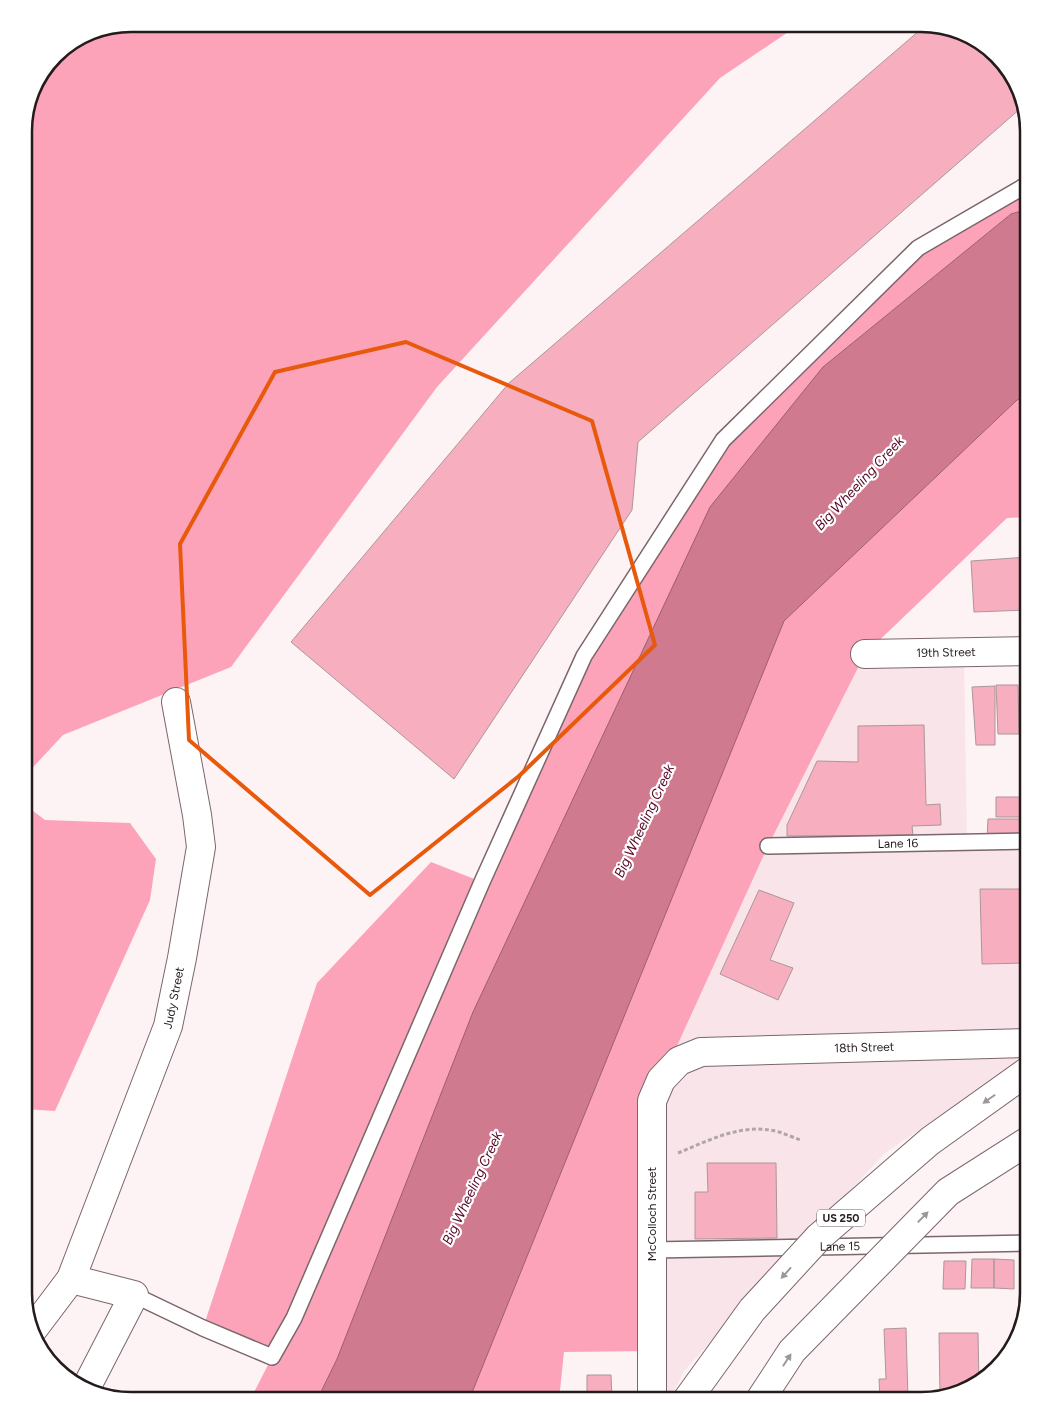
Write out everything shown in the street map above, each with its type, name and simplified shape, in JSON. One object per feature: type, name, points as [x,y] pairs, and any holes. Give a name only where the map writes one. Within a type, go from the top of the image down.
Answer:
[{"type":"main road","name":"19th Street","points":[[865,654],[1020,651]]},
{"type":"main road","name":"Judy Street","points":[[38,1323],[71,1279],[168,1026],[201,847],[176,702]]},
{"type":"main road","name":"18th Street","points":[[701,1052],[1020,1043]]},
{"type":"main road","name":"McColloch Street","points":[[652,1392],[652,1101],[661,1080],[679,1061],[701,1052]]},
{"type":"main road","name":"US 250","points":[[693,1392],[752,1310],[819,1237],[930,1141],[1020,1077]]},
{"type":"main road","points":[[765,1392],[792,1351],[948,1192],[1020,1146]]},
{"type":"main road","points":[[71,1279],[134,1295],[89,1382]]},
{"type":"lane","points":[[134,1295],[203,1328],[272,1357],[298,1309],[482,882],[584,656],[724,440],[918,248],[1020,189]]},
{"type":"lane","name":"Lane 16","points":[[768,846],[1020,841]]},
{"type":"lane","name":"Lane 15","points":[[652,1250],[1020,1243]]},
{"type":"path","points":[[652,1163],[732,1131],[754,1129],[778,1132],[801,1140]]},
{"type":"highlighted area","points":[[406,342],[592,421],[655,645],[519,776],[370,895],[189,740],[180,544],[275,372]]},
{"type":"shaded area","points":[[125,33],[787,33],[720,78],[437,387],[231,667],[63,735],[33,767],[33,125],[34,112],[40,93],[53,71],[66,57],[93,40],[112,34]]},
{"type":"shaded area","points":[[1020,189],[1020,211],[1011,214],[823,367],[321,1392],[254,1392],[272,1357],[203,1328],[317,983],[431,862],[482,882],[584,656],[723,440],[918,248]]},
{"type":"shaded area","points":[[1020,399],[1020,517],[1007,518],[865,654],[768,846],[652,1101],[652,1351],[564,1352],[560,1392],[472,1392],[784,621]]},
{"type":"shaded area","points":[[964,652],[967,841],[1020,841],[1020,1063],[885,1153],[684,1371],[674,1392],[652,1392],[652,1101],[768,846],[865,654]]},
{"type":"shaded area","points":[[33,811],[45,820],[130,823],[156,859],[150,900],[55,1111],[33,1110]]},
{"type":"water","name":"Big Wheeling Creek","points":[[1020,211],[1020,399],[784,621],[472,1392],[321,1392],[337,1359],[473,1012],[710,507],[823,367],[1011,214]]},
{"type":"building","points":[[917,33],[940,34],[964,43],[991,61],[1003,76],[1014,99],[1017,111],[638,442],[632,510],[454,779],[291,642],[509,383]]},
{"type":"building","points":[[1020,558],[1020,610],[974,612],[971,561]]},
{"type":"building","points":[[996,685],[1018,685],[1019,734],[998,734]]},
{"type":"building","points":[[995,686],[995,745],[976,745],[972,687]]},
{"type":"building","points":[[924,725],[926,805],[940,804],[941,825],[912,826],[913,835],[787,836],[787,825],[817,761],[858,762],[858,726]]},
{"type":"building","points":[[996,797],[1020,797],[1020,817],[996,817]]},
{"type":"building","points":[[988,819],[1020,819],[1020,839],[987,839]]},
{"type":"building","points":[[980,889],[1020,889],[1020,963],[982,964]]},
{"type":"building","points":[[759,890],[794,903],[770,960],[793,968],[778,1000],[720,974]]},
{"type":"building","points":[[707,1163],[776,1163],[777,1238],[695,1239],[695,1192],[708,1192]]},
{"type":"building","points":[[972,1259],[994,1259],[994,1288],[971,1288]]},
{"type":"building","points":[[994,1259],[1014,1260],[1014,1289],[994,1288]]},
{"type":"building","points":[[944,1261],[966,1261],[965,1289],[943,1289]]},
{"type":"building","points":[[906,1328],[908,1392],[880,1392],[879,1379],[886,1379],[884,1329]]},
{"type":"building","points":[[939,1333],[978,1333],[979,1373],[953,1386],[940,1390]]},
{"type":"building","points":[[587,1375],[611,1375],[612,1392],[587,1392]]}]
